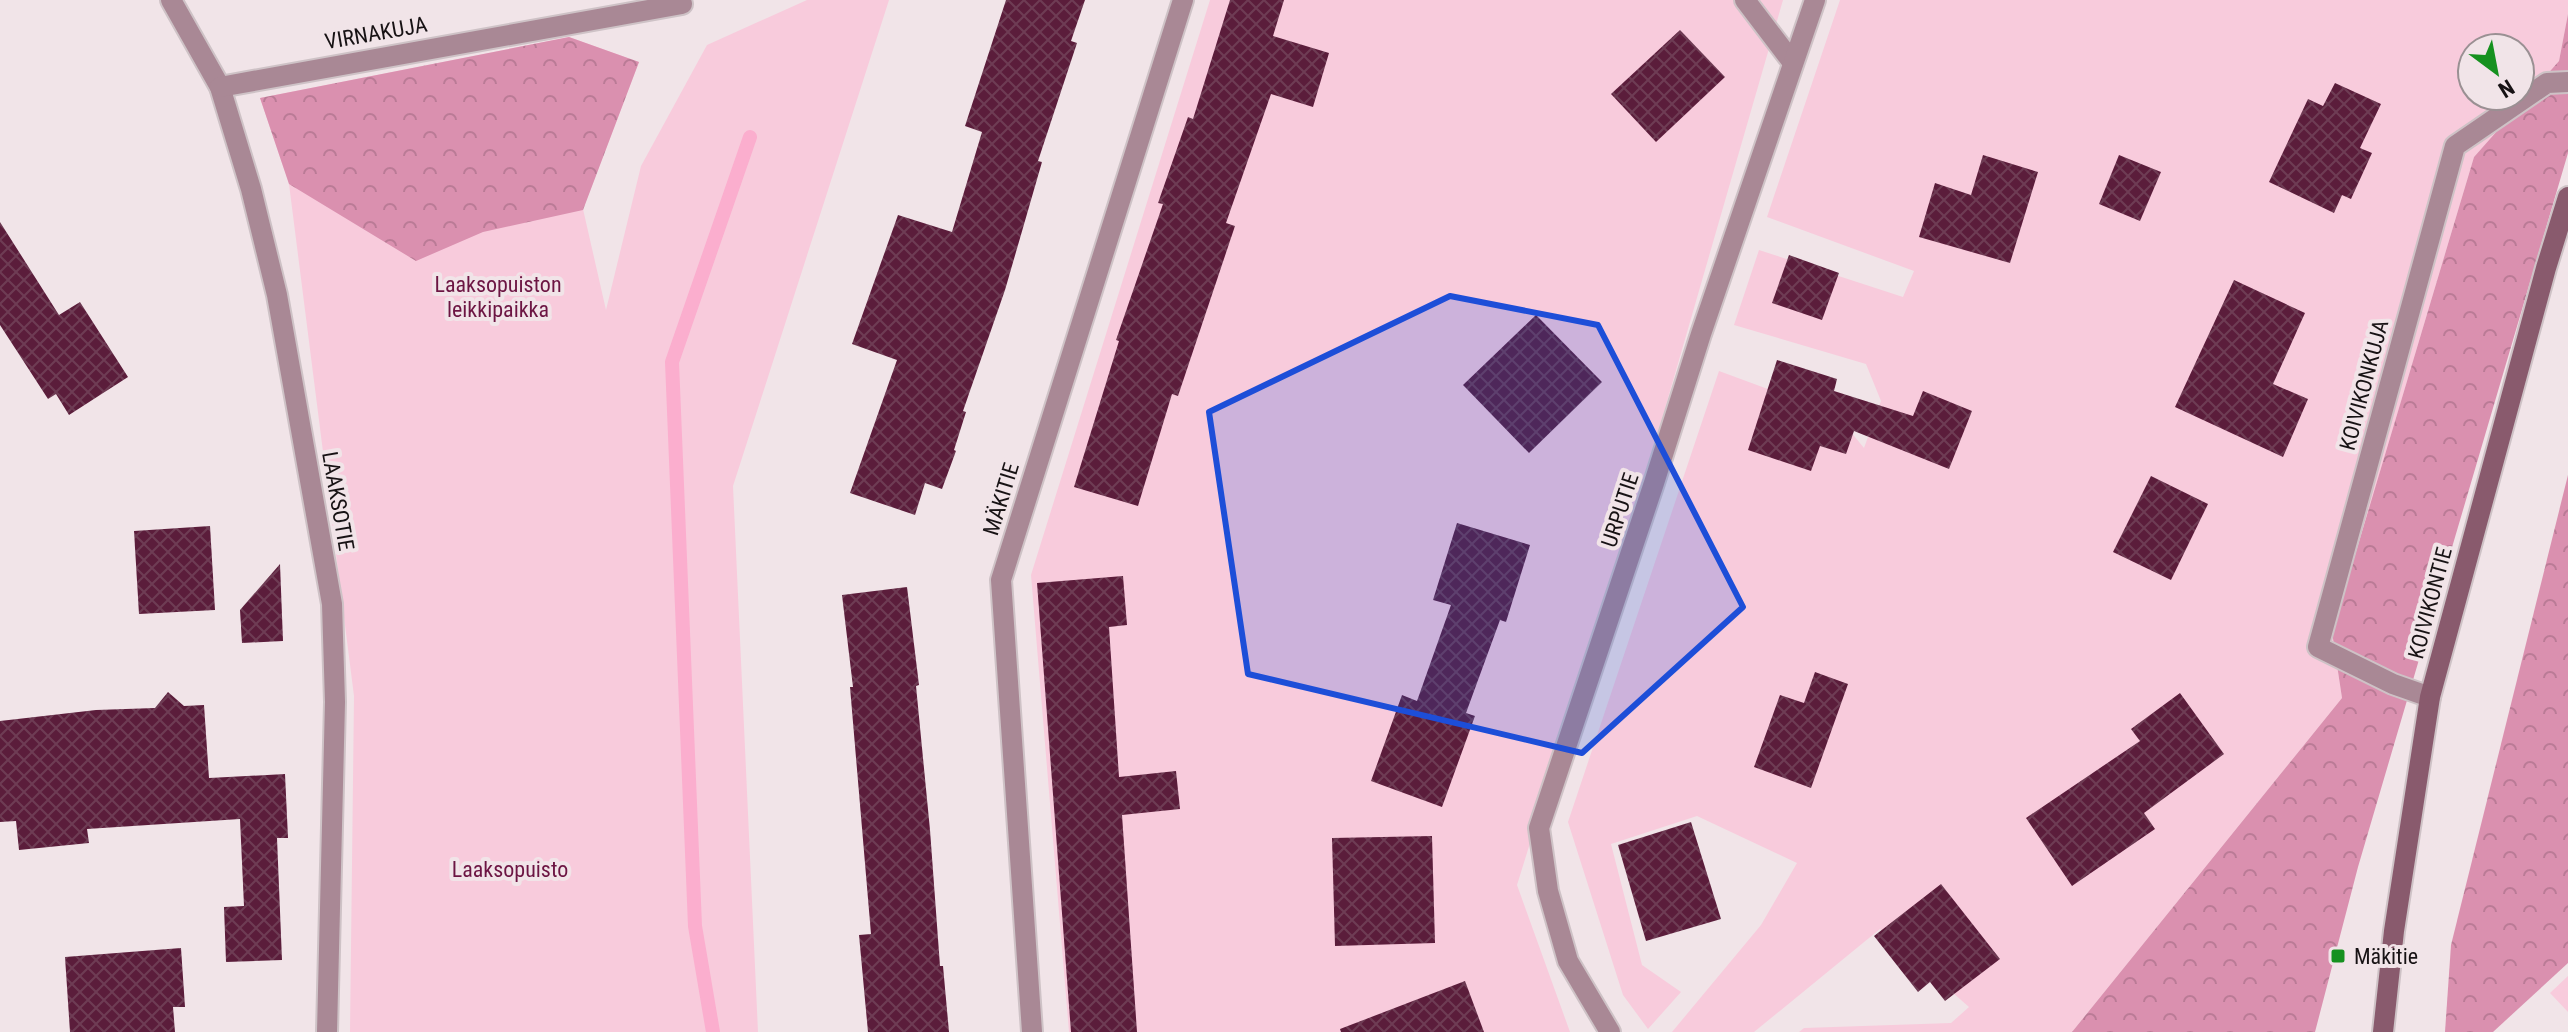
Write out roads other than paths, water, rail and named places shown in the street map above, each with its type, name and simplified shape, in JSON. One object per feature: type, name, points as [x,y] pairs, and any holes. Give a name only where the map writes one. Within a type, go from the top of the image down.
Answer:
[{"type":"main road","name":"KOIVIKONTIE","points":[[2383,1032],[2394,931],[2430,697],[2568,197]]},
{"type":"street","name":"LAAKSOTIE","points":[[171,0],[220,87],[251,189],[277,295],[332,604],[335,702],[327,1032]]},
{"type":"street","name":"MÄKITIE","points":[[1032,1032],[1001,580],[1183,0]]},
{"type":"street","points":[[1745,0],[1793,63]]},
{"type":"street","name":"URPUTIE","points":[[1610,1032],[1568,961],[1548,891],[1539,828],[1701,334],[1815,0]]},
{"type":"street","name":"VIRNAKUJA","points":[[220,87],[682,4]]},
{"type":"street","name":"KOIVIKONKUJA","points":[[2430,697],[2393,684],[2318,647],[2455,146],[2547,83],[2568,82]]},
{"type":"waterway","points":[[713,1032],[695,926],[672,362],[750,137]]},
{"type":"place","name":"Mäkitie","points":[[2338,956]]},
{"type":"park label","name":"Laaksopuiston leikkipaikka","points":[[498,296]]},
{"type":"park label","name":"Laaksopuisto","points":[[510,869]]}]
